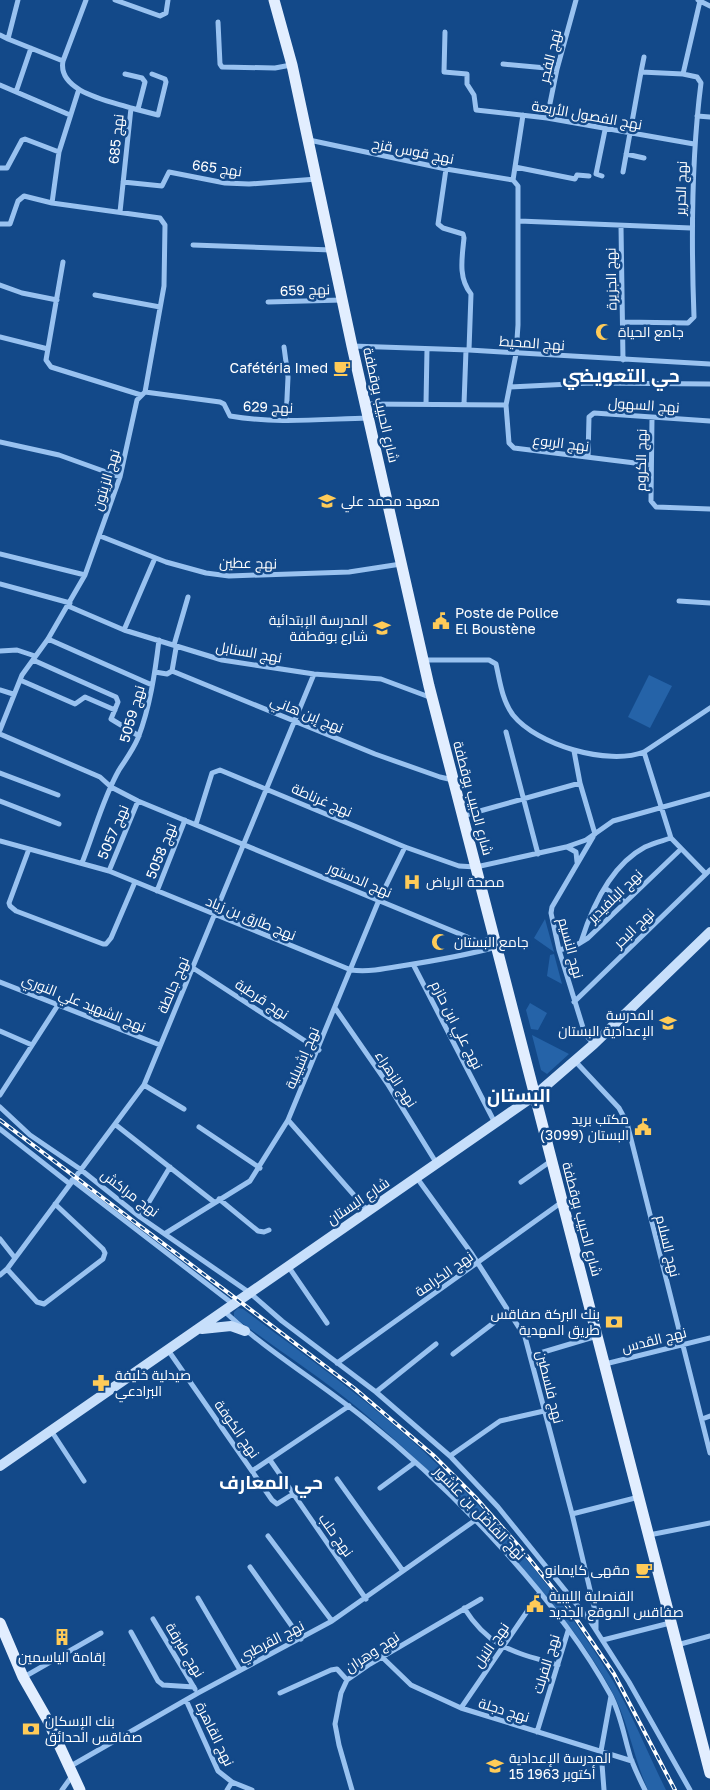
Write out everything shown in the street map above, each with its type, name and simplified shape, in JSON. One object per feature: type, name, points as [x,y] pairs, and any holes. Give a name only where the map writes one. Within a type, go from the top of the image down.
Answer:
[{"type":"main road","name":"شارع الحبيب بوقطفة","points":[[274,0],[292,65],[368,418],[452,780],[496,942],[534,1096],[710,1773]]},
{"type":"main road","name":"شارع البستان","points":[[0,1466],[52,1432],[534,1096],[594,1044],[710,932]]},
{"type":"main road","points":[[198,1329],[231,1326],[245,1331]]},
{"type":"main road","points":[[0,1622],[23,1677],[47,1719],[80,1790]]},
{"type":"street","points":[[8,39],[18,0]]},
{"type":"street","points":[[52,203],[59,152],[78,92],[64,72],[63,62],[86,0]]},
{"type":"street","points":[[115,0],[160,16],[166,13],[168,0]]},
{"type":"street","name":"نهج الفجر","points":[[548,118],[557,69],[576,0]]},
{"type":"street","points":[[641,72],[683,74],[699,1],[710,6]]},
{"type":"street","points":[[218,22],[220,64],[222,67],[275,68],[292,65]]},
{"type":"street","name":"نهج الفصول الأربعة","points":[[445,32],[444,72],[467,74],[467,84],[474,95],[476,110],[548,118],[605,130],[694,144]]},
{"type":"street","points":[[0,36],[63,62]]},
{"type":"street","points":[[16,92],[31,48]]},
{"type":"street","points":[[622,172],[644,57]]},
{"type":"street","points":[[504,64],[557,69]]},
{"type":"street","points":[[125,74],[142,78],[145,82],[138,108]]},
{"type":"street","points":[[130,108],[138,108],[158,114],[166,82],[165,79],[152,74]]},
{"type":"street","name":"نهج الحرير","points":[[623,322],[688,324],[694,317],[691,228],[694,144],[702,83],[697,77],[683,74]]},
{"type":"street","points":[[0,86],[70,115]]},
{"type":"street","name":"نهج 685","points":[[78,92],[130,108],[120,212]]},
{"type":"street","points":[[513,180],[523,115]]},
{"type":"street","points":[[697,116],[710,117]]},
{"type":"street","points":[[602,176],[596,174],[605,130]]},
{"type":"street","points":[[0,168],[7,168],[22,140],[25,139],[59,152]]},
{"type":"street","name":"نهج قوس قزح","points":[[309,140],[446,169],[513,180]]},
{"type":"street","points":[[626,154],[644,158]]},
{"type":"street","points":[[515,167],[575,179],[577,175],[589,176]]},
{"type":"street","points":[[446,169],[438,224],[443,228],[463,234],[462,272],[464,286],[471,294],[464,404]]},
{"type":"street","name":"نهج 665","points":[[123,182],[162,186],[169,172],[235,183],[318,179]]},
{"type":"street","name":"نهج الربوع","points":[[513,180],[518,186],[519,221],[516,354],[506,405],[509,443],[514,448],[651,465]]},
{"type":"street","points":[[0,224],[10,224],[18,201],[24,196],[52,203],[120,212]]},
{"type":"street","name":"نهج الزيتون","points":[[0,730],[20,680],[69,605],[85,574],[120,477],[130,441],[137,400],[143,394],[164,286],[165,225],[160,218],[120,212]]},
{"type":"street","points":[[519,221],[691,228]]},
{"type":"street","name":"نهج الجزيرة","points":[[621,226],[623,360]]},
{"type":"street","points":[[193,245],[332,250]]},
{"type":"street","points":[[63,262],[46,360],[50,367],[143,394]]},
{"type":"street","points":[[0,285],[22,293],[57,300]]},
{"type":"street","points":[[95,295],[160,307]]},
{"type":"street","name":"نهج 659","points":[[268,302],[343,300]]},
{"type":"street","points":[[0,337],[48,349]]},
{"type":"street","name":"نهج المحيط","points":[[352,346],[467,350],[710,364]]},
{"type":"street","points":[[284,347],[288,377],[286,420]]},
{"type":"street","points":[[426,404],[427,349]]},
{"type":"street","points":[[510,387],[591,383],[710,384]]},
{"type":"street","name":"نهج 629","points":[[143,394],[220,402],[224,404],[230,416],[286,420],[368,418]]},
{"type":"street","points":[[365,404],[506,405]]},
{"type":"street","name":"نهج السهول","points":[[588,457],[589,417],[594,413],[710,421]]},
{"type":"street","name":"نهج الكروم","points":[[652,418],[651,501],[656,507],[710,509]]},
{"type":"street","points":[[0,442],[59,455],[120,477]]},
{"type":"street","name":"نهج عطين","points":[[100,536],[155,558],[206,573],[238,576],[349,572],[401,564]]},
{"type":"street","points":[[0,554],[85,574]]},
{"type":"street","points":[[124,630],[155,558]]},
{"type":"street","name":"نهج السنابل","points":[[0,584],[69,605],[124,630],[222,660],[314,674],[381,679],[432,698]]},
{"type":"street","points":[[172,671],[175,646],[188,597]]},
{"type":"street","points":[[679,601],[710,604]]},
{"type":"street","points":[[48,639],[152,686]]},
{"type":"street","name":"نهج 5059","points":[[82,863],[111,788],[130,756],[139,736],[155,672],[159,640]]},
{"type":"street","points":[[0,651],[17,650],[116,697],[118,702],[111,720],[139,736]]},
{"type":"street","points":[[423,660],[489,660],[496,664],[503,698],[512,714],[536,733],[587,755],[635,756],[710,708]]},
{"type":"street","name":"نهج إبن هاني","points":[[155,672],[167,674],[172,671],[376,754],[452,780]]},
{"type":"street","name":"نهج جالطة","points":[[0,1275],[8,1269],[80,1169],[116,1125],[144,1085],[296,722],[314,674]]},
{"type":"street","points":[[20,680],[75,704],[85,697],[115,710]]},
{"type":"street","points":[[0,690],[13,694]]},
{"type":"street","points":[[506,732],[538,854]]},
{"type":"street","name":"نهج الدستور","points":[[0,734],[100,777],[111,788],[138,801],[480,942],[496,942]]},
{"type":"street","points":[[574,751],[580,783],[595,834],[613,821],[710,794]]},
{"type":"street","points":[[644,752],[671,838],[708,872]]},
{"type":"street","name":"نهج غرناطة","points":[[196,824],[214,770],[220,770],[405,847],[458,866],[476,867],[538,854],[586,840],[595,834]]},
{"type":"street","points":[[0,773],[58,795]]},
{"type":"street","points":[[462,816],[580,783]]},
{"type":"street","points":[[0,801],[59,824]]},
{"type":"street","name":"نهج 5057","points":[[109,871],[138,801]]},
{"type":"street","name":"نهج 5058","points":[[157,891],[185,820]]},
{"type":"street","name":"نهج النسيم","points":[[594,1044],[585,1034],[551,919],[552,907],[595,834]]},
{"type":"street","points":[[581,943],[590,917],[605,888],[624,862],[645,847],[671,838]]},
{"type":"street","name":"نهج طارق بن زياد","points":[[0,841],[109,871],[215,916],[351,970],[362,972],[466,956],[496,942]]},
{"type":"street","name":"نهج إشبيلية","points":[[166,1233],[250,1181],[260,1168],[288,1120],[319,1050],[380,900],[405,847]]},
{"type":"street","points":[[566,847],[576,852],[577,862]]},
{"type":"street","points":[[29,849],[9,902],[10,906],[103,944],[106,944],[112,938],[135,882]]},
{"type":"street","name":"نهج البلفيدير","points":[[559,950],[581,943],[681,849]]},
{"type":"street","name":"نهج البحر","points":[[574,1002],[708,872]]},
{"type":"street","points":[[605,888],[625,902]]},
{"type":"street","name":"نهج علي ابن حازم","points":[[413,964],[495,1123]]},
{"type":"street","name":"نهج قرطبة","points":[[193,968],[319,1050]]},
{"type":"street","name":"نهج الشهيد علي النوري","points":[[0,982],[160,1045]]},
{"type":"street","points":[[0,1095],[58,1005]]},
{"type":"street","name":"نهج الزهراء","points":[[335,1008],[387,1083],[437,1164]]},
{"type":"street","points":[[0,1031],[32,1045]]},
{"type":"street","name":"نهج السلام","points":[[575,1061],[624,1116],[710,1452]]},
{"type":"street","points":[[144,1085],[184,1109]]},
{"type":"street","name":"نهج مراكش","points":[[0,1107],[30,1134],[80,1169],[140,1217],[166,1233],[250,1293],[282,1321],[376,1392],[450,1456],[498,1507],[538,1554],[596,1630],[690,1790]]},
{"type":"street","points":[[288,1120],[368,1212]]},
{"type":"street","points":[[116,1125],[258,1231],[264,1232],[268,1230]]},
{"type":"street","points":[[198,1127],[260,1168]]},
{"type":"street","points":[[0,1129],[233,1304]]},
{"type":"street","points":[[521,1182],[551,1161]]},
{"type":"street","points":[[140,1217],[170,1167]]},
{"type":"street","name":"نهج فلسطين","points":[[417,1178],[472,1254],[525,1337],[572,1514],[596,1615],[596,1630]]},
{"type":"street","name":"نهج الكرامة","points":[[337,1363],[562,1202]]},
{"type":"street","points":[[8,1269],[37,1302],[44,1304],[103,1260],[106,1253],[103,1249],[55,1204]]},
{"type":"street","points":[[0,1239],[15,1258]]},
{"type":"street","points":[[288,1266],[328,1322]]},
{"type":"street","name":"نهج الفاضل بن عاشور","points":[[224,1311],[245,1331],[349,1406],[414,1463],[474,1521],[539,1594],[568,1631],[611,1696],[632,1761],[645,1790]]},
{"type":"street","points":[[453,1354],[509,1311]]},
{"type":"street","points":[[530,1356],[597,1336]]},
{"type":"street","name":"نهج القدس","points":[[604,1364],[710,1338]]},
{"type":"street","points":[[376,1392],[436,1344]]},
{"type":"street","name":"نهج الكوفة","points":[[168,1350],[252,1471],[278,1504],[293,1494]]},
{"type":"street","points":[[252,1471],[349,1406]]},
{"type":"street","points":[[450,1456],[500,1421],[544,1411]]},
{"type":"street","points":[[702,1419],[710,1416]]},
{"type":"street","points":[[52,1432],[84,1481]]},
{"type":"street","name":"نهج حلب","points":[[270,1460],[366,1599]]},
{"type":"street","points":[[380,1488],[414,1463]]},
{"type":"street","points":[[337,1479],[403,1571]]},
{"type":"street","points":[[572,1514],[638,1497]]},
{"type":"street","name":"نهج القرطبي","points":[[71,1771],[198,1693],[332,1621],[366,1599],[474,1521]]},
{"type":"street","points":[[649,1535],[710,1523]]},
{"type":"street","points":[[268,1536],[332,1621]]},
{"type":"street","points":[[250,1566],[301,1638]]},
{"type":"street","name":"نهج النيل","points":[[461,1708],[539,1594]]},
{"type":"street","points":[[198,1598],[240,1670]]},
{"type":"street","name":"نهج وهران","points":[[352,1790],[335,1724],[341,1692],[347,1680],[382,1657],[481,1599]]},
{"type":"street","points":[[464,1608],[478,1630],[503,1648],[558,1665]]},
{"type":"street","name":"نهج طبرقة","points":[[153,1619],[198,1693]]},
{"type":"street","points":[[603,1640],[671,1623]]},
{"type":"street","name":"نهج الفرلت","points":[[536,1732],[568,1631]]},
{"type":"street","points":[[131,1632],[158,1681],[163,1685],[194,1687]]},
{"type":"street","points":[[23,1677],[101,1633]]},
{"type":"street","points":[[676,1645],[710,1636]]},
{"type":"street","name":"نهج دجلة","points":[[382,1657],[411,1685],[461,1708],[632,1761]]},
{"type":"street","points":[[280,1693],[331,1670],[337,1669],[347,1680]]},
{"type":"street","points":[[604,1790],[602,1751],[611,1696]]},
{"type":"street","name":"نهج القاهرة","points":[[186,1700],[218,1771],[232,1782],[252,1790]]},
{"type":"street","points":[[62,1790],[71,1771]]},
{"type":"street","points":[[227,1790],[232,1782]]},
{"type":"shaded area","points":[[649,675],[672,686],[650,728],[628,717]]},
{"type":"shaded area","points":[[545,919],[554,952],[534,938]]},
{"type":"shaded area","points":[[554,954],[562,984],[547,976],[550,955]]},
{"type":"shaded area","points":[[530,1003],[547,1013],[538,1030],[531,1029],[526,1010]]},
{"type":"shaded area","points":[[532,1035],[569,1054],[547,1074],[541,1070]]},
{"type":"shaded area","points":[[238,1308],[243,1309],[349,1388],[390,1422],[438,1465],[494,1522],[546,1584],[592,1648],[620,1694],[666,1790],[648,1790],[626,1725],[610,1688],[576,1635],[522,1569],[454,1496],[379,1426],[328,1385],[234,1317],[234,1312]]},
{"type":"railway","points":[[0,1120],[354,1388],[433,1455],[477,1499],[523,1551],[568,1607],[614,1674],[675,1790]]},
{"type":"place","name":"جامع الحياة","points":[[604,332]]},
{"type":"place","name":"Cafétéria Imed","points":[[342,368]]},
{"type":"place","name":"معهد محمد علي","points":[[327,501]]},
{"type":"place","name":"Poste de Police El Boustène","points":[[441,621]]},
{"type":"place","name":"المدرسة الإبتدائية شارع بوقطفة","points":[[382,628]]},
{"type":"place","name":"مصحة الرياض","points":[[412,882]]},
{"type":"place","name":"جامع البستان","points":[[440,942]]},
{"type":"place","name":"المدرسة الإعدادية البستان","points":[[668,1023]]},
{"type":"place","name":"مكتب بريد البستان (3099)","points":[[643,1127]]},
{"type":"place","name":"بنك البركة صفاقس طريق المهدية","points":[[614,1322]]},
{"type":"place","name":"صيدلية خليفة البرادعي","points":[[101,1383]]},
{"type":"place","name":"مقهى كايمانو","points":[[644,1570]]},
{"type":"place","name":"القنصلية الليبية صفاقس الموقع الجديد","points":[[535,1604]]},
{"type":"place","name":"إقامة الياسمين","points":[[62,1637]]},
{"type":"place","name":"بنك الإسكان صفاقس الحدائق","points":[[31,1729]]},
{"type":"place","name":"المدرسة الإعدادية 15 أكتوبر 1963","points":[[495,1766]]},
{"type":"district","name":"حي التعويضي","points":[[621,375]]},
{"type":"district","name":"البستان","points":[[519,1095]]},
{"type":"district","name":"حي المعارف","points":[[271,1482]]}]
